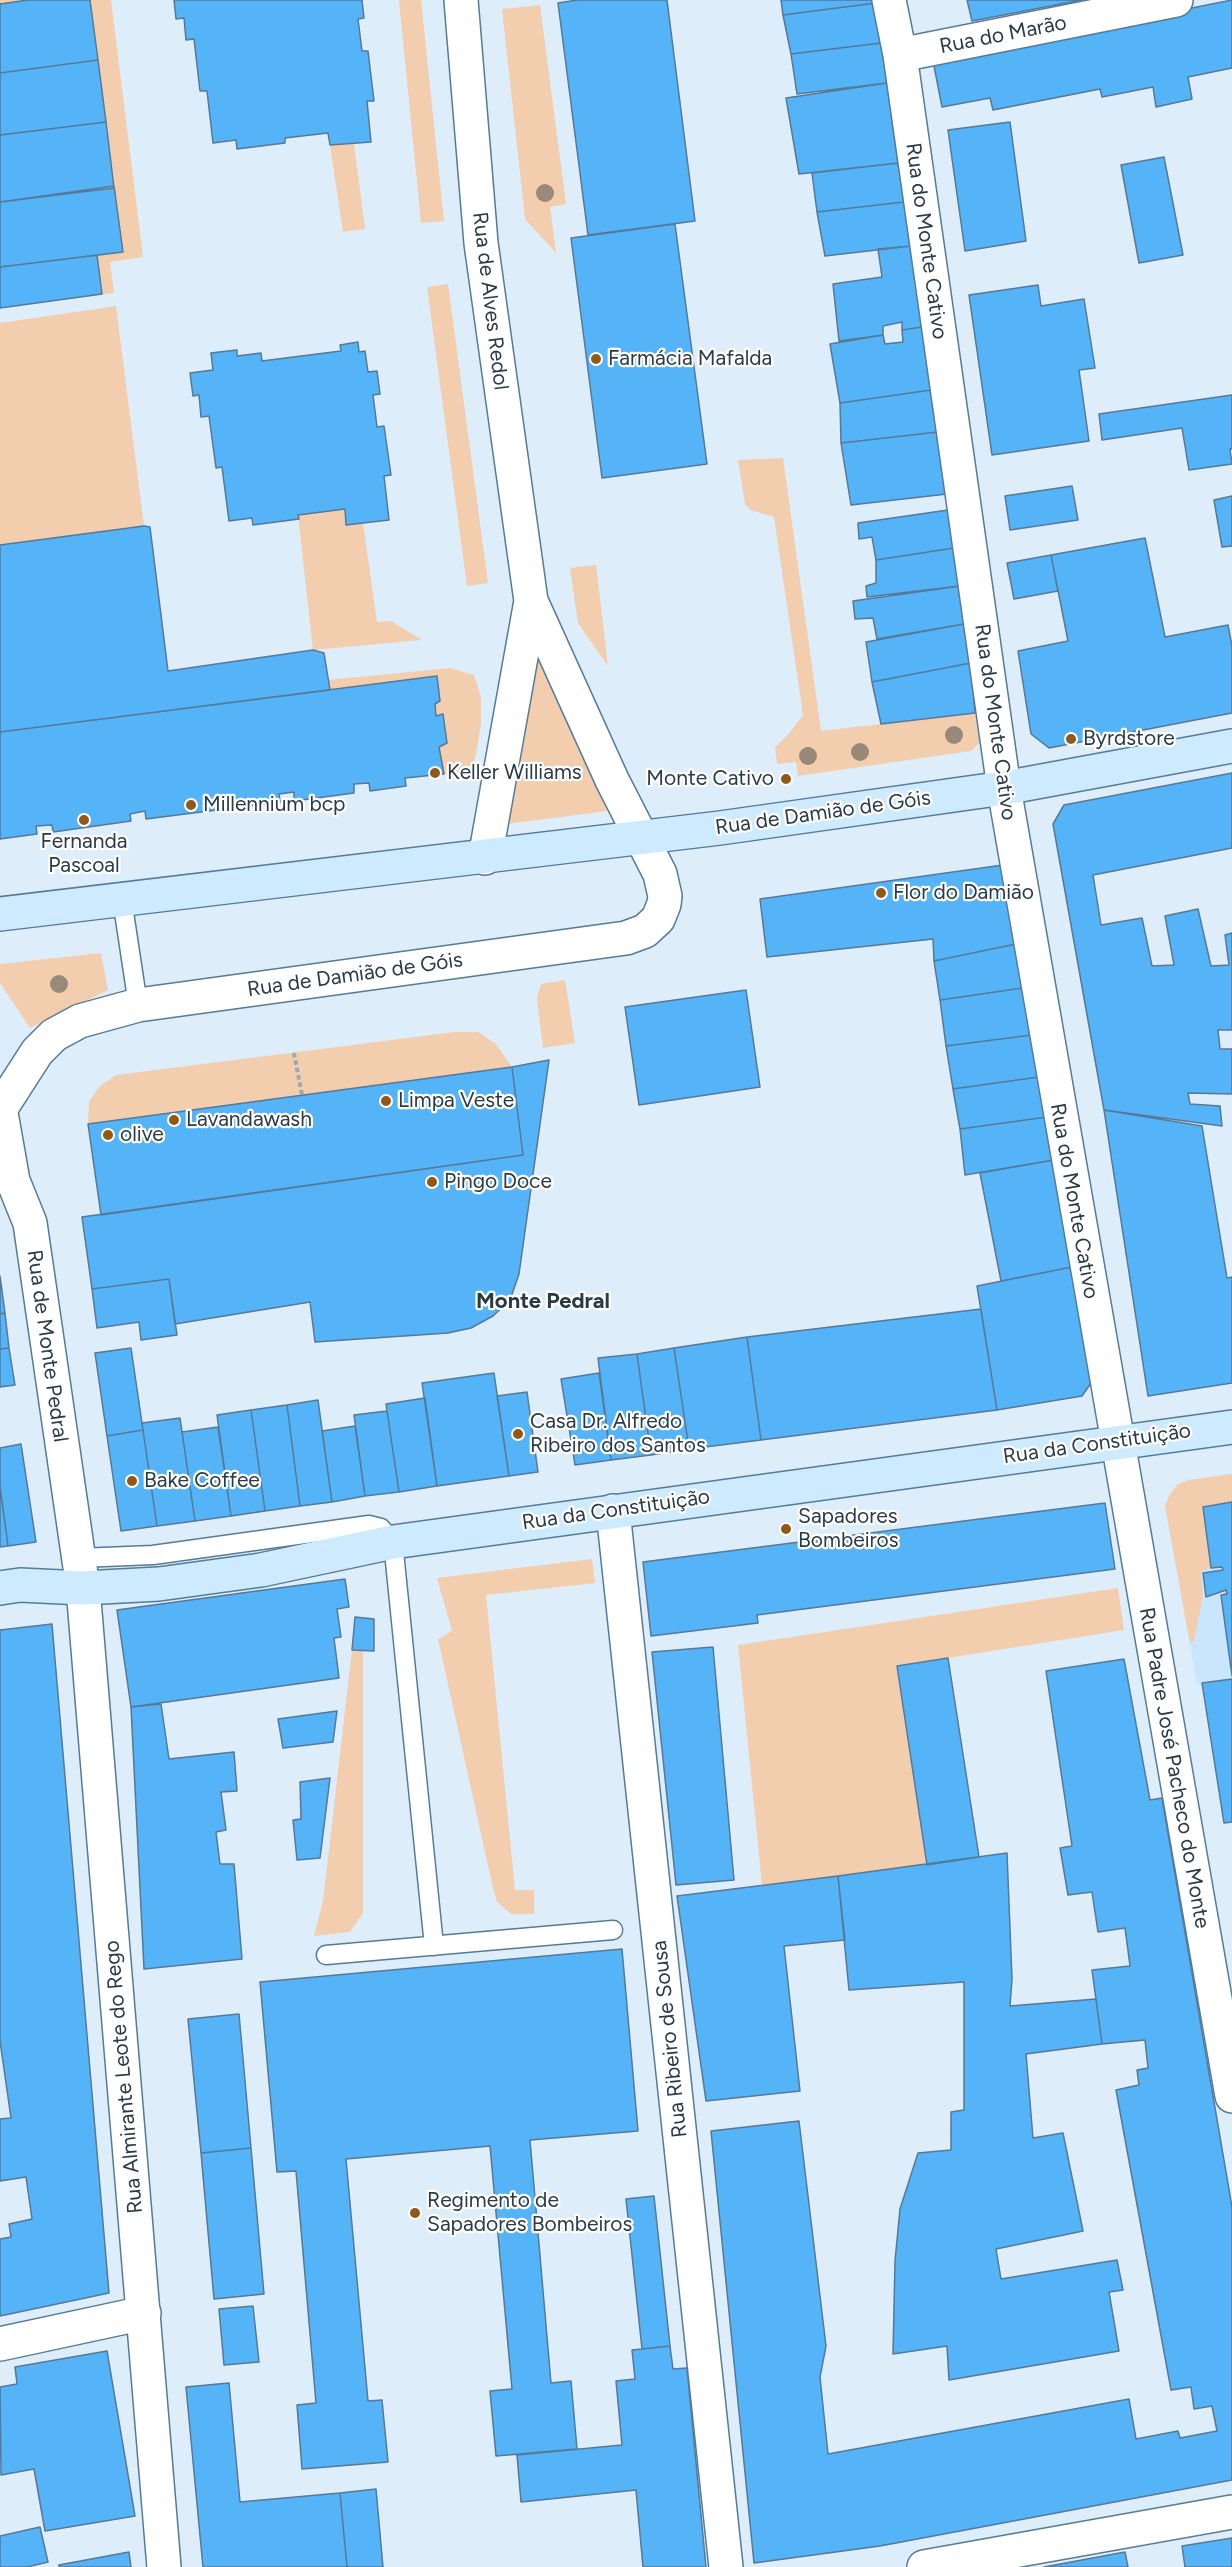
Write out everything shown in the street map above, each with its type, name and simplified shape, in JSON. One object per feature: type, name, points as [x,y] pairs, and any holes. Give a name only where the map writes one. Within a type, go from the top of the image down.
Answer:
[{"type":"main road","name":"Rua de Damião de Góis","points":[[0,914],[485,858],[1004,788],[1232,746]]},
{"type":"main road","name":"Rua da Constituição","points":[[0,1588],[81,1573],[159,1584],[261,1570],[393,1542],[1116,1441],[1232,1427]]},
{"type":"street","name":"Rua de Alves Redol","points":[[461,0],[481,243],[531,601],[612,780],[643,837]]},
{"type":"street","name":"Rua do Monte Cativo","points":[[889,0],[900,55],[1004,788],[1116,1441]]},
{"type":"street","name":"Rua do Marão","points":[[900,55],[1176,0]]},
{"type":"street","name":"Rua de Alves Redol","points":[[485,858],[531,601]]},
{"type":"street","name":"Rua de Damião de Góis","points":[[0,1108],[38,1052],[54,1035],[80,1021],[138,1005],[626,938],[645,931],[658,919],[665,896],[660,874],[643,837]]},
{"type":"street","name":"Rua de Monte Pedral","points":[[0,1108],[13,1181],[30,1223],[81,1573]]},
{"type":"street","name":"Rua Padre José Pacheco do Monte","points":[[1116,1441],[1232,2096]]},
{"type":"street","name":"Rua Ribeiro de Sousa","points":[[613,1511],[726,2567]]},
{"type":"street","name":"Rua Almirante Leote do Rego","points":[[81,1573],[164,2567]]},
{"type":"street","points":[[0,2344],[144,2313]]},
{"type":"street","points":[[924,2567],[1232,2511]]},
{"type":"lane","points":[[122,899],[138,1005]]},
{"type":"lane","points":[[393,1542],[434,1946]]},
{"type":"lane","points":[[326,1955],[613,1930]]},
{"type":"path","points":[[294,1053],[302,1095]]},
{"type":"shaded area","points":[[0,0],[111,0],[143,257],[110,262],[114,293],[0,308]]},
{"type":"shaded area","points":[[399,0],[421,0],[444,221],[421,223]]},
{"type":"shaded area","points":[[540,5],[566,204],[550,207],[556,253],[525,219],[502,9]]},
{"type":"shaded area","points":[[354,144],[365,229],[343,232],[330,145]]},
{"type":"shaded area","points":[[448,284],[488,583],[467,586],[427,287]]},
{"type":"shaded area","points":[[116,306],[144,526],[0,545],[0,323]]},
{"type":"shaded area","points":[[783,458],[821,731],[975,713],[980,742],[971,751],[798,776],[796,762],[777,764],[775,747],[803,715],[774,517],[750,510],[745,504],[738,460]]},
{"type":"shaded area","points":[[345,509],[347,525],[363,523],[377,622],[391,621],[422,640],[313,650],[298,515]]},
{"type":"shaded area","points":[[596,565],[608,666],[578,623],[570,568]]},
{"type":"shaded area","points":[[537,643],[607,811],[507,824]]},
{"type":"shaded area","points":[[450,668],[474,675],[481,697],[481,724],[476,754],[469,776],[444,774],[439,747],[447,743],[443,715],[436,716],[435,704],[440,700],[437,676],[330,690],[328,680]]},
{"type":"shaded area","points":[[101,953],[108,990],[30,1028],[0,983],[0,964]]},
{"type":"shaded area","points":[[565,980],[575,1043],[543,1048],[537,999],[541,984]]},
{"type":"shaded area","points":[[455,1032],[478,1032],[496,1044],[512,1067],[88,1124],[89,1102],[99,1087],[116,1075]]},
{"type":"shaded area","points":[[1232,1474],[1232,1679],[1197,1685],[1165,1506],[1170,1494],[1178,1484],[1189,1480]]},
{"type":"shaded area","points":[[1232,1474],[1232,1502],[1203,1507],[1211,1568],[1201,1571],[1203,1595],[1194,1641],[1190,1643],[1165,1506],[1170,1494],[1178,1484],[1189,1480]]},
{"type":"shaded area","points":[[592,1559],[595,1583],[486,1595],[515,1890],[534,1890],[534,1914],[511,1914],[497,1902],[493,1888],[438,1639],[452,1631],[437,1578]]},
{"type":"shaded area","points":[[1118,1588],[1124,1630],[897,1666],[927,1865],[762,1885],[738,1645]]},
{"type":"shaded area","points":[[352,1650],[363,1651],[363,1913],[350,1932],[314,1936],[323,1901]]},
{"type":"building","points":[[28,0],[90,0],[98,60],[0,73],[0,4]]},
{"type":"building","points":[[174,0],[362,0],[364,18],[358,19],[362,51],[368,51],[374,101],[367,101],[371,142],[330,145],[328,133],[285,138],[285,143],[237,149],[236,140],[213,143],[207,91],[200,91],[194,39],[186,40],[184,18],[176,19]]},
{"type":"building","points":[[577,0],[667,0],[695,221],[588,235],[558,3]]},
{"type":"building","points":[[781,0],[876,0],[876,3],[783,15]]},
{"type":"building","points":[[967,0],[1082,0],[972,21]]},
{"type":"building","points":[[1232,0],[1232,68],[1188,77],[1192,99],[1156,107],[1153,87],[1102,97],[1100,89],[993,110],[990,98],[942,107],[934,66],[940,58]]},
{"type":"building","points":[[876,3],[881,43],[791,54],[783,15]]},
{"type":"building","points":[[881,43],[887,83],[797,94],[791,54]]},
{"type":"building","points":[[98,60],[106,122],[0,135],[0,73]]},
{"type":"building","points":[[887,83],[898,163],[799,174],[786,98]]},
{"type":"building","points":[[106,122],[114,188],[0,202],[0,135]]},
{"type":"building","points":[[1010,122],[1026,241],[965,251],[948,130]]},
{"type":"building","points":[[1164,157],[1183,255],[1139,263],[1121,165]]},
{"type":"building","points":[[898,163],[904,202],[817,212],[812,173]]},
{"type":"building","points":[[114,186],[123,252],[0,267],[0,202]]},
{"type":"building","points":[[904,202],[911,246],[825,256],[817,212]]},
{"type":"building","points":[[675,224],[707,464],[602,478],[571,238]]},
{"type":"building","points":[[911,246],[922,327],[902,330],[902,322],[883,326],[883,335],[839,341],[833,284],[882,277],[878,249]]},
{"type":"building","points":[[97,255],[102,294],[0,308],[0,267]]},
{"type":"building","points":[[1038,285],[1041,306],[1084,299],[1095,368],[1079,370],[1089,441],[992,455],[969,295]]},
{"type":"building","points":[[922,327],[931,390],[840,403],[830,344],[883,335],[885,344],[903,342],[902,330]]},
{"type":"building","points":[[358,342],[359,352],[365,351],[368,372],[377,371],[380,394],[373,395],[377,427],[384,426],[391,475],[384,476],[389,520],[346,525],[345,509],[298,515],[299,519],[253,525],[252,518],[229,521],[222,467],[216,468],[209,416],[201,417],[199,395],[193,396],[190,373],[213,370],[211,353],[237,350],[237,356],[261,353],[262,361],[341,351],[340,345]]},
{"type":"building","points":[[931,390],[938,432],[841,443],[840,403]]},
{"type":"building","points":[[1232,395],[1232,449],[1230,449],[1232,464],[1189,470],[1182,428],[1102,440],[1099,414]]},
{"type":"building","points":[[938,432],[947,494],[851,505],[841,443]]},
{"type":"building","points":[[1072,486],[1078,520],[1010,530],[1005,496]]},
{"type":"building","points":[[1232,496],[1232,546],[1222,547],[1214,500]]},
{"type":"building","points":[[948,510],[954,548],[876,560],[872,537],[859,539],[858,523]]},
{"type":"building","points":[[150,527],[168,671],[313,650],[324,653],[330,690],[0,732],[0,545]]},
{"type":"building","points":[[1145,538],[1165,637],[1228,625],[1232,646],[1232,713],[1049,748],[1031,734],[1018,651],[1068,641],[1051,555]]},
{"type":"building","points":[[954,548],[960,586],[867,597],[866,586],[876,583],[876,560]]},
{"type":"building","points":[[1051,555],[1058,591],[1014,599],[1007,563]]},
{"type":"building","points":[[960,586],[964,624],[877,639],[873,618],[855,619],[853,601]]},
{"type":"building","points":[[964,624],[971,663],[872,682],[866,642]]},
{"type":"building","points":[[971,663],[975,713],[881,724],[872,682]]},
{"type":"building","points":[[437,676],[440,701],[435,704],[436,716],[443,714],[447,743],[439,747],[444,774],[405,778],[406,786],[370,791],[369,783],[354,784],[354,793],[294,801],[294,792],[279,794],[280,802],[146,819],[145,811],[130,814],[131,821],[53,832],[52,825],[36,826],[37,834],[0,839],[0,732]]},
{"type":"building","points":[[1232,773],[1232,848],[1093,875],[1101,925],[1142,918],[1152,966],[1174,965],[1165,916],[1198,909],[1211,966],[1229,965],[1225,935],[1232,933],[1232,1030],[1218,1030],[1220,1049],[1232,1049],[1232,1094],[1188,1093],[1190,1104],[1220,1106],[1222,1126],[1104,1110],[1053,824],[1064,805]]},
{"type":"building","points":[[1003,865],[1016,944],[934,961],[933,939],[767,957],[760,899]]},
{"type":"building","points":[[1016,944],[1023,988],[940,1000],[934,961]]},
{"type":"building","points":[[1023,988],[1032,1035],[946,1046],[940,1000]]},
{"type":"building","points":[[746,990],[760,1087],[639,1105],[625,1007]]},
{"type":"building","points":[[1032,1035],[1039,1077],[953,1089],[946,1046]]},
{"type":"building","name":"Pingo Doce","points":[[549,1060],[519,1274],[510,1300],[493,1316],[471,1328],[448,1333],[315,1342],[310,1302],[175,1324],[169,1279],[92,1289],[82,1217],[523,1155],[512,1067]]},
{"type":"building","points":[[512,1067],[523,1155],[101,1215],[88,1124]]},
{"type":"building","points":[[1039,1077],[1047,1117],[960,1129],[953,1089]]},
{"type":"building","points":[[1104,1110],[1202,1126],[1227,1278],[1232,1277],[1232,1383],[1148,1396]]},
{"type":"building","points":[[1047,1117],[1054,1160],[965,1175],[960,1129]]},
{"type":"building","points":[[1054,1160],[1072,1267],[1001,1281],[980,1173]]},
{"type":"building","points":[[1072,1267],[1091,1383],[1082,1396],[997,1410],[977,1286]]},
{"type":"building","points":[[0,1276],[5,1313],[0,1314]]},
{"type":"building","points":[[169,1279],[177,1335],[141,1340],[139,1322],[97,1328],[92,1289]]},
{"type":"building","points":[[981,1309],[997,1410],[761,1440],[747,1337]]},
{"type":"building","points":[[5,1313],[9,1348],[0,1349],[0,1314]]},
{"type":"building","points":[[747,1337],[761,1440],[689,1449],[674,1348]]},
{"type":"building","points":[[9,1348],[15,1385],[0,1387],[0,1349]]},
{"type":"building","points":[[131,1348],[143,1430],[107,1436],[95,1353]]},
{"type":"building","points":[[674,1348],[689,1449],[651,1455],[637,1354]]},
{"type":"building","points":[[637,1354],[651,1455],[611,1460],[598,1358]]},
{"type":"building","points":[[494,1373],[509,1476],[437,1486],[422,1383]]},
{"type":"building","points":[[599,1373],[611,1460],[575,1465],[561,1379]]},
{"type":"building","name":"Casa Dr. Alfredo Ribeiro dos Santos","points":[[527,1392],[538,1472],[509,1476],[497,1396]]},
{"type":"building","points":[[425,1398],[437,1486],[399,1492],[386,1404]]},
{"type":"building","points":[[318,1400],[332,1502],[300,1506],[287,1405]]},
{"type":"building","points":[[287,1405],[300,1506],[265,1511],[251,1410]]},
{"type":"building","points":[[251,1410],[265,1511],[231,1516],[217,1415]]},
{"type":"building","points":[[387,1411],[399,1492],[365,1496],[354,1415]]},
{"type":"building","points":[[180,1418],[195,1521],[157,1526],[142,1423]]},
{"type":"building","points":[[355,1426],[365,1496],[332,1502],[322,1431]]},
{"type":"building","points":[[218,1427],[231,1516],[195,1521],[182,1432]]},
{"type":"building","name":"Bake Coffee","points":[[143,1430],[157,1526],[121,1531],[107,1436]]},
{"type":"building","points":[[21,1444],[36,1542],[8,1546],[0,1486],[0,1448]]},
{"type":"building","points":[[0,1486],[8,1546],[0,1547]]},
{"type":"building","points":[[1232,1502],[1232,1676],[1221,1595],[1227,1594],[1226,1590],[1206,1597],[1203,1573],[1223,1570],[1222,1567],[1211,1568],[1203,1507]]},
{"type":"building","points":[[1105,1503],[1115,1569],[757,1615],[758,1623],[651,1636],[643,1562]]},
{"type":"building","points":[[345,1579],[349,1607],[337,1609],[341,1637],[334,1638],[339,1678],[131,1707],[117,1610]]},
{"type":"building","points":[[355,1617],[374,1619],[374,1651],[352,1650]]},
{"type":"building","points":[[52,1624],[109,2293],[0,2316],[0,2239],[11,2237],[9,2224],[32,2219],[26,2177],[0,2181],[0,2119],[11,2118],[0,2041],[0,1630]]},
{"type":"building","points":[[713,1647],[734,1880],[676,1885],[652,1652]]},
{"type":"building","points":[[948,1658],[979,1857],[927,1865],[897,1666]]},
{"type":"building","points":[[1124,1659],[1150,1800],[1162,1798],[1232,2207],[1232,2480],[880,2546],[754,2563],[711,2131],[799,2121],[826,2346],[820,2377],[828,2454],[1129,2399],[1136,2439],[1178,2431],[1180,2438],[1217,2431],[1212,2406],[1194,2409],[1191,2387],[1171,2390],[1116,2090],[1139,2085],[1137,2070],[1148,2068],[1145,2040],[1102,2044],[1092,1970],[1130,1966],[1125,1928],[1098,1932],[1092,1892],[1068,1895],[1060,1848],[1072,1846],[1046,1671]]},
{"type":"building","points":[[1232,1679],[1232,1822],[1224,1823],[1202,1683]]},
{"type":"building","points":[[161,1704],[169,1759],[234,1752],[237,1791],[221,1792],[226,1830],[216,1832],[220,1864],[234,1864],[242,1959],[144,1969],[131,1707]]},
{"type":"building","points":[[337,1711],[333,1742],[283,1748],[278,1719]]},
{"type":"building","points":[[330,1778],[320,1858],[297,1860],[293,1820],[301,1819],[300,1782]]},
{"type":"building","points":[[1007,1853],[1012,1979],[1010,2006],[1096,1999],[1102,2044],[1026,2054],[1033,2138],[1063,2133],[1083,2231],[996,2249],[1001,2279],[1117,2260],[1123,2290],[1109,2292],[1119,2351],[949,2380],[947,2346],[893,2354],[895,2261],[900,2209],[918,2153],[951,2150],[951,2112],[964,2110],[964,1982],[849,1990],[838,1876]]},
{"type":"building","points":[[838,1876],[845,1940],[784,1946],[800,2091],[706,2101],[677,1896]]},
{"type":"building","points":[[622,1949],[638,2131],[530,2140],[551,2383],[571,2381],[577,2449],[496,2456],[490,2391],[512,2389],[490,2146],[346,2159],[368,2401],[382,2400],[388,2462],[302,2469],[297,2405],[316,2403],[296,2171],[277,2172],[260,1982]]},
{"type":"building","points":[[239,2014],[251,2148],[201,2153],[188,2019]]},
{"type":"building","points":[[251,2148],[264,2294],[214,2299],[201,2153]]},
{"type":"building","points":[[654,2196],[670,2346],[642,2349],[626,2199]]},
{"type":"building","points":[[253,2306],[259,2362],[224,2365],[219,2309]]},
{"type":"building","points":[[670,2346],[673,2369],[687,2368],[706,2567],[643,2567],[636,2490],[521,2502],[517,2455],[622,2445],[616,2381],[635,2379],[632,2350]]},
{"type":"building","points":[[107,2351],[135,2516],[45,2531],[34,2469],[1,2475],[0,2387],[17,2384],[15,2367]]},
{"type":"building","points":[[229,2383],[240,2502],[340,2493],[347,2567],[203,2567],[186,2387]]},
{"type":"building","points":[[376,2489],[383,2567],[347,2567],[340,2493]]},
{"type":"building","points":[[40,2527],[48,2562],[27,2567],[0,2567],[0,2536]]},
{"type":"building","points":[[1232,2538],[1232,2567],[1185,2567],[1182,2546]]},
{"type":"building","points":[[129,2552],[131,2567],[59,2567],[59,2565]]},
{"type":"building","points":[[1125,2552],[1128,2567],[1044,2567]]},
{"type":"place","name":"Farmácia Mafalda","points":[[596,359]]},
{"type":"place","name":"Byrdstore","points":[[1071,739]]},
{"type":"place","name":"Keller Williams","points":[[435,773]]},
{"type":"place","name":"Monte Cativo","points":[[786,779]]},
{"type":"place","name":"Millennium bcp","points":[[191,805]]},
{"type":"place","name":"Fernanda Pascoal","points":[[84,820]]},
{"type":"place","name":"Flor do Damião","points":[[881,893]]},
{"type":"place","name":"Limpa Veste","points":[[386,1101]]},
{"type":"place","name":"Lavandawash","points":[[174,1120]]},
{"type":"place","name":"olive","points":[[108,1135]]},
{"type":"place","name":"Pingo Doce","points":[[432,1182]]},
{"type":"place","name":"Casa Dr. Alfredo Ribeiro dos Santos","points":[[518,1434]]},
{"type":"place","name":"Bake Coffee","points":[[132,1481]]},
{"type":"place","name":"Sapadores Bombeiros","points":[[786,1529]]},
{"type":"place","name":"Regimento de Sapadores Bombeiros","points":[[415,2213]]},
{"type":"district","name":"Monte Pedral","points":[[543,1302]]}]
